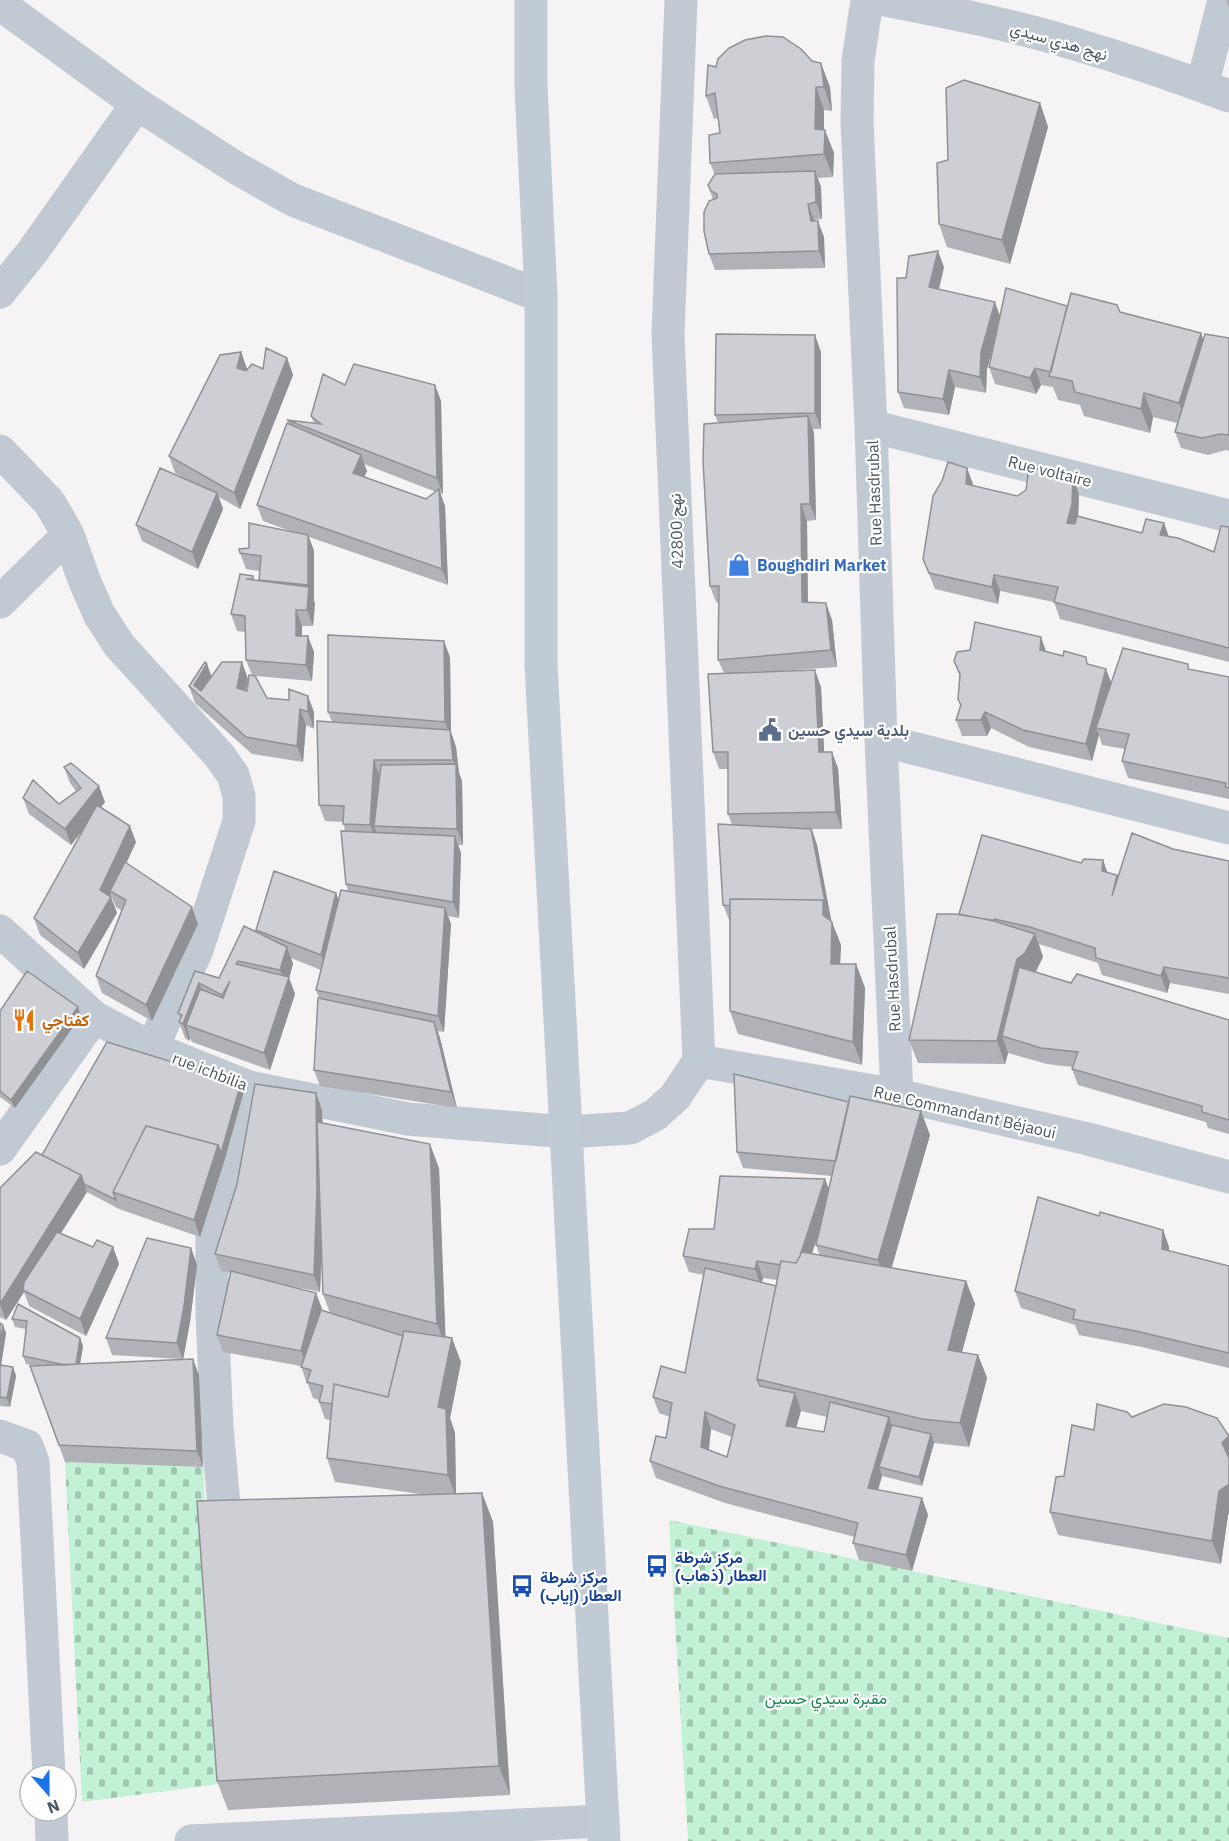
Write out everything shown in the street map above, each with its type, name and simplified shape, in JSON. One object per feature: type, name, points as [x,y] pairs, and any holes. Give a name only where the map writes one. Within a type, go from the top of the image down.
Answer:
[{"type":"main road","points":[[531,0],[531,86],[541,297],[541,665],[603,1831]]},
{"type":"street","name":"نهج 42800","points":[[681,0],[668,334],[699,1062]]},
{"type":"street","name":"Rue Hasdrubal","points":[[867,0],[858,61],[857,122],[872,426],[881,740],[897,1095]]},
{"type":"street","name":"نهج هدي سيدي","points":[[885,0],[966,16],[1067,41],[1215,91]]},
{"type":"street","points":[[1215,91],[1224,0]]},
{"type":"street","points":[[0,4],[137,104],[238,169],[293,200],[541,297]]},
{"type":"street","points":[[0,292],[33,251],[137,104]]},
{"type":"street","name":"Rue voltaire","points":[[872,426],[1229,516]]},
{"type":"street","points":[[0,451],[49,502],[68,535],[99,614],[119,645],[219,755],[233,775],[239,796],[239,821],[197,950],[152,1048]]},
{"type":"street","points":[[0,602],[68,535]]},
{"type":"street","points":[[881,740],[1229,828]]},
{"type":"street","name":"rue ichbilia","points":[[0,931],[94,1017],[152,1048],[249,1087],[408,1119],[567,1132],[630,1128],[655,1115],[675,1097],[699,1062]]},
{"type":"street","points":[[0,1149],[94,1017]]},
{"type":"street","name":"Rue Commandant Béjaoui","points":[[699,1062],[897,1095],[1088,1139],[1229,1177]]},
{"type":"street","points":[[225,1516],[216,1416],[212,1236],[219,1190],[249,1087]]},
{"type":"street","points":[[0,1436],[27,1446],[33,1462],[48,1763]]},
{"type":"street","points":[[51,1823],[52,1841]]},
{"type":"street","points":[[191,1841],[603,1831]]},
{"type":"green space","points":[[65,1462],[203,1467],[219,1784],[82,1802]]},
{"type":"green space","name":"مقبرة سيدي حسين","points":[[669,1520],[1229,1638],[1229,1841],[688,1841]]},
{"type":"building","points":[[766,36],[783,37],[801,49],[812,61],[821,63],[824,87],[816,87],[815,129],[825,130],[824,154],[710,163],[709,135],[720,133],[715,93],[706,96],[708,65],[716,67],[718,59],[729,48],[745,40]]},
{"type":"building","points":[[964,80],[1040,103],[1002,240],[939,224],[937,163],[948,160],[946,88]]},
{"type":"building","points":[[815,171],[816,202],[808,204],[811,221],[818,221],[819,251],[709,254],[704,231],[704,212],[709,201],[717,198],[717,194],[711,191],[708,185],[715,174]]},
{"type":"building","points":[[938,251],[929,287],[995,302],[981,352],[980,377],[949,370],[943,399],[898,392],[897,278],[906,278],[909,256]]},
{"type":"building","points":[[1006,288],[1067,306],[1051,372],[1035,368],[1030,378],[989,367]]},
{"type":"building","points":[[1071,293],[1117,305],[1120,312],[1201,333],[1179,403],[1144,393],[1141,409],[1075,392],[1072,381],[1049,376]]},
{"type":"building","points":[[716,334],[815,335],[815,413],[715,415]]},
{"type":"building","points":[[1205,334],[1229,338],[1229,435],[1220,434],[1202,438],[1175,432]]},
{"type":"building","points":[[266,348],[287,358],[234,493],[169,456],[220,355],[241,352],[237,368],[246,371],[252,364],[263,369]]},
{"type":"building","points":[[354,364],[435,385],[437,478],[287,420],[321,424],[311,416],[323,374],[345,385]]},
{"type":"building","points":[[808,416],[810,504],[801,504],[802,602],[826,603],[831,650],[718,660],[719,586],[710,586],[703,461],[704,424]]},
{"type":"building","points":[[287,423],[361,455],[353,473],[426,499],[439,489],[442,569],[257,505]]},
{"type":"building","points":[[948,462],[967,468],[966,484],[1017,496],[1026,490],[1029,467],[1073,477],[1072,504],[1067,523],[1075,524],[1077,516],[1142,533],[1146,519],[1164,523],[1160,535],[1178,538],[1214,552],[1221,526],[1229,527],[1229,648],[1054,602],[1058,587],[994,575],[992,587],[929,573],[923,559],[933,496],[942,481]]},
{"type":"building","points":[[160,468],[217,493],[192,552],[136,525]]},
{"type":"building","points":[[249,523],[308,535],[308,585],[259,580],[261,556],[240,553],[239,549],[249,548]]},
{"type":"building","points":[[240,574],[253,576],[253,579],[246,579],[309,587],[307,610],[296,610],[296,636],[308,636],[306,665],[246,660],[245,616],[231,614]]},
{"type":"building","points":[[975,622],[1041,637],[1040,650],[1063,656],[1064,651],[1086,657],[1087,664],[1106,669],[1086,744],[1023,730],[985,712],[981,720],[956,720],[961,705],[958,699],[960,674],[954,661],[957,652],[970,650]]},
{"type":"building","points":[[328,635],[444,641],[445,722],[328,712]]},
{"type":"building","points":[[1123,648],[1188,664],[1188,669],[1229,677],[1229,788],[1225,787],[1226,783],[1122,761],[1129,734],[1096,728]]},
{"type":"building","points":[[205,662],[207,664],[194,685],[201,691],[222,662],[242,662],[237,688],[247,691],[249,675],[255,676],[267,698],[289,700],[289,689],[308,696],[308,712],[300,709],[297,746],[246,737],[189,686]]},
{"type":"building","points":[[815,670],[819,752],[832,752],[836,812],[728,814],[728,752],[713,752],[708,674]]},
{"type":"building","points":[[317,721],[450,730],[453,760],[374,760],[370,825],[343,824],[344,806],[319,805]]},
{"type":"building","points":[[71,763],[99,786],[65,829],[23,798],[33,780],[59,804],[81,788],[64,767]]},
{"type":"building","points":[[456,764],[457,829],[374,826],[381,765]]},
{"type":"building","points":[[97,805],[130,826],[100,890],[111,897],[78,953],[34,918]]},
{"type":"building","points":[[718,824],[811,829],[826,907],[823,900],[730,899],[730,906],[723,905]]},
{"type":"building","points":[[341,831],[455,836],[453,902],[346,884]]},
{"type":"building","points":[[1132,833],[1173,849],[1229,861],[1229,978],[1164,967],[1161,976],[1096,958],[1095,948],[1030,927],[959,914],[982,835],[1081,863],[1084,859],[1103,860],[1102,871],[1117,875],[1112,896]]},
{"type":"building","points":[[125,862],[192,907],[146,1005],[96,976],[126,900],[110,891]]},
{"type":"building","points":[[274,871],[336,893],[321,955],[256,930]]},
{"type":"building","points":[[341,890],[445,908],[438,1016],[316,990]]},
{"type":"building","points":[[730,899],[823,900],[823,915],[832,922],[831,964],[856,964],[853,1042],[730,1011]]},
{"type":"building","points":[[937,914],[955,914],[991,920],[1035,934],[1025,953],[1017,959],[997,1041],[909,1040]]},
{"type":"building","points":[[244,926],[287,947],[280,970],[238,961],[236,964],[289,977],[264,1053],[186,1025],[200,989],[223,998],[230,981],[222,995],[199,983],[183,1024],[179,1022],[182,1015],[178,1013],[195,971],[219,978]]},
{"type":"building","points":[[1019,967],[1071,983],[1077,974],[1229,1020],[1229,1120],[1202,1112],[1202,1106],[1072,1069],[1078,1052],[1041,1048],[1002,1036]]},
{"type":"building","points":[[27,971],[78,1007],[11,1100],[0,1091],[0,1011]]},
{"type":"building","points":[[318,998],[434,1022],[451,1092],[314,1070]]},
{"type":"building","points":[[107,1042],[241,1083],[221,1153],[218,1145],[146,1126],[113,1192],[116,1200],[84,1184],[81,1175],[42,1155]]},
{"type":"building","points":[[734,1074],[849,1102],[836,1161],[737,1152]]},
{"type":"building","points":[[255,1084],[316,1093],[317,1191],[314,1275],[215,1254],[237,1184]]},
{"type":"building","points":[[850,1096],[921,1111],[878,1260],[816,1245]]},
{"type":"building","points":[[317,1122],[430,1144],[437,1324],[323,1294]]},
{"type":"building","points":[[146,1126],[218,1145],[194,1220],[113,1192]]},
{"type":"building","points":[[36,1152],[81,1175],[0,1304],[0,1188]]},
{"type":"building","points":[[720,1176],[825,1179],[796,1263],[781,1261],[780,1265],[757,1261],[755,1269],[683,1256],[689,1229],[714,1229]]},
{"type":"building","points":[[1038,1197],[1099,1216],[1100,1212],[1163,1230],[1162,1249],[1229,1266],[1229,1353],[1073,1319],[1075,1310],[1015,1291]]},
{"type":"building","points":[[57,1232],[93,1247],[97,1240],[113,1247],[80,1319],[23,1290],[24,1282]]},
{"type":"building","points":[[147,1238],[191,1248],[177,1343],[106,1338]]},
{"type":"building","points":[[802,1252],[966,1281],[948,1350],[978,1355],[960,1423],[922,1419],[757,1379],[781,1261],[796,1263]]},
{"type":"building","points":[[705,1268],[776,1286],[757,1379],[760,1386],[795,1393],[786,1426],[824,1432],[830,1402],[889,1417],[868,1488],[922,1498],[906,1555],[853,1543],[858,1523],[719,1486],[650,1461],[656,1436],[666,1438],[672,1403],[653,1397],[661,1366],[685,1373]],"holes":[[[705,1412],[735,1425],[727,1457],[701,1447]]]},
{"type":"building","points":[[231,1271],[316,1293],[301,1351],[217,1335]]},
{"type":"building","points":[[18,1304],[80,1338],[76,1364],[65,1365],[23,1356],[27,1321],[12,1319]]},
{"type":"building","points":[[321,1310],[403,1336],[388,1397],[334,1384],[332,1404],[319,1402],[323,1386],[307,1382],[311,1370],[301,1367]]},
{"type":"building","points":[[0,1323],[3,1325],[0,1344]]},
{"type":"building","points":[[404,1331],[452,1338],[438,1407],[446,1409],[448,1475],[327,1458],[334,1384],[388,1397]]},
{"type":"building","points":[[193,1359],[197,1451],[59,1445],[30,1366]]},
{"type":"building","points":[[0,1365],[13,1367],[7,1398],[0,1397]]},
{"type":"building","points":[[1097,1404],[1127,1412],[1132,1417],[1164,1404],[1186,1407],[1217,1418],[1229,1436],[1222,1443],[1229,1458],[1229,1484],[1219,1491],[1212,1541],[1050,1512],[1056,1477],[1064,1476],[1072,1425],[1094,1430]]},
{"type":"building","points":[[892,1425],[931,1434],[919,1477],[879,1467]]},
{"type":"building","points":[[482,1493],[499,1766],[217,1781],[197,1501]]},
{"type":"place","name":"Boughdiri Market","points":[[739,565]]},
{"type":"place","name":"بلدية سيدي حسين","points":[[770,730]]},
{"type":"place","name":"كفتاجي","points":[[24,1020]]},
{"type":"place","name":"مركز شرطة العطار (ذهاب)","points":[[657,1566]]},
{"type":"place","name":"مركز شرطة العطار (إياب)","points":[[522,1586]]}]
